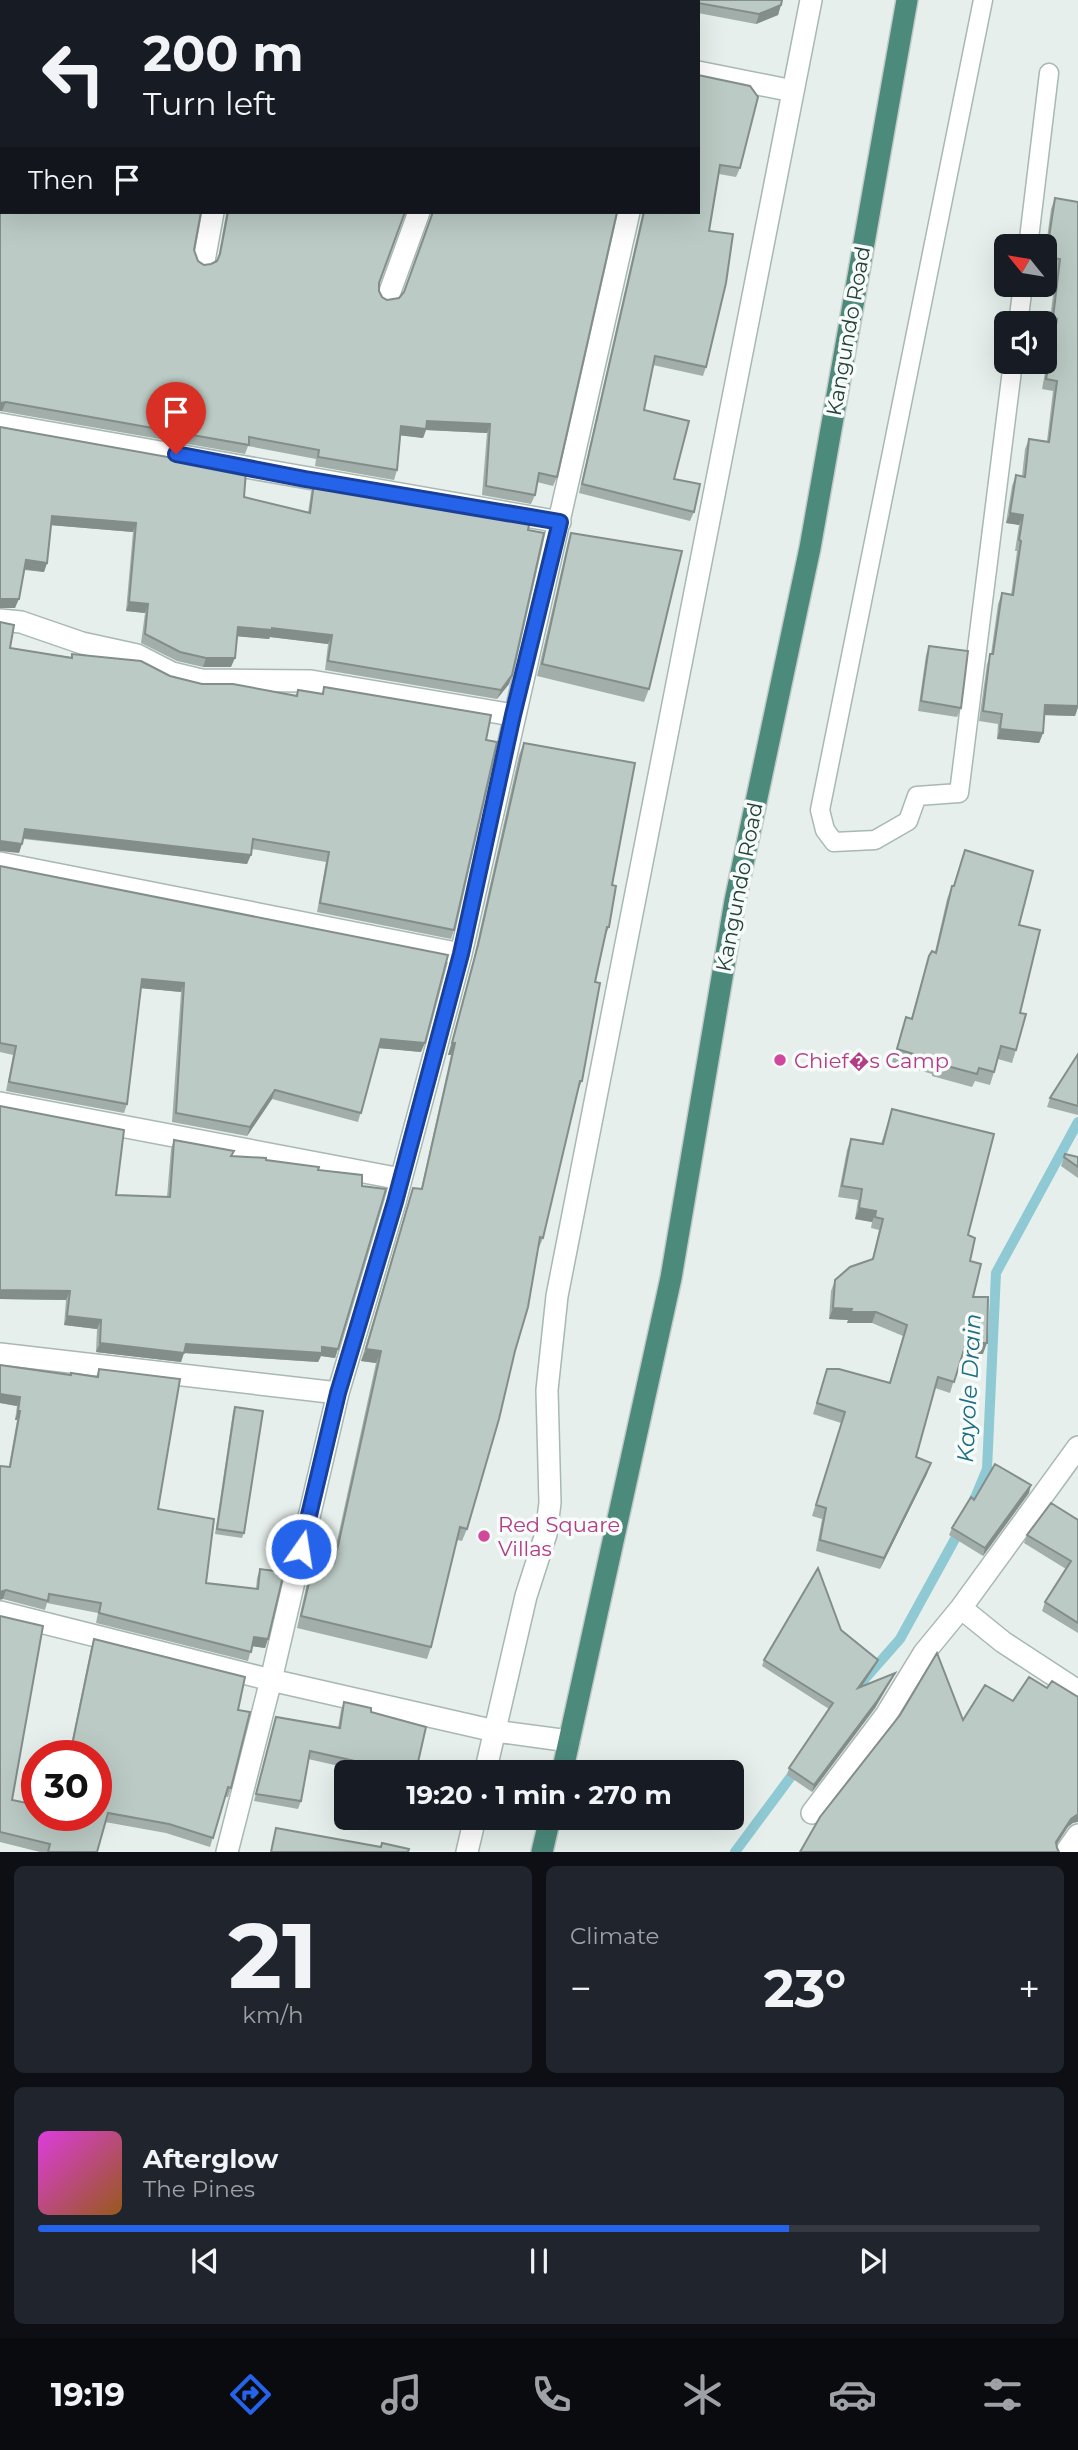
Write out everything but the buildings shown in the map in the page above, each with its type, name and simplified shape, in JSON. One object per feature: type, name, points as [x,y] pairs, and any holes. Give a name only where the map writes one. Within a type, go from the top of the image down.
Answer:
[{"type":"highway","name":"Kangundo Road","points":[[565,1760],[671,1278],[735,901],[810,548],[907,0]]},
{"type":"highway","points":[[542,1852],[547,1830]]},
{"type":"street","points":[[488,1760],[526,1596],[549,1513],[547,1390],[557,1296],[811,0]]},
{"type":"street","points":[[700,72],[793,91]]},
{"type":"street","points":[[204,261],[213,214]]},
{"type":"street","points":[[388,297],[418,214]]},
{"type":"street","points":[[227,1852],[271,1680],[338,1393],[401,1180],[461,954],[629,214]]},
{"type":"street","points":[[0,424],[560,522]]},
{"type":"street","points":[[0,620],[21,622],[82,643],[137,655],[172,673],[201,680],[311,681],[513,715]]},
{"type":"street","points":[[0,863],[461,954]]},
{"type":"street","points":[[0,1103],[401,1180]]},
{"type":"street","points":[[0,1354],[338,1393]]},
{"type":"street","points":[[812,1813],[886,1715],[924,1654],[961,1608],[1078,1447]]},
{"type":"street","points":[[961,1608],[1003,1642],[1078,1691]]},
{"type":"street","points":[[0,1612],[271,1680],[495,1731],[569,1741]]},
{"type":"street","points":[[467,1852],[472,1830]]},
{"type":"street","points":[[1066,1852],[1078,1835]]},
{"type":"lane","points":[[983,0],[821,810],[825,830],[834,842],[875,840],[908,821],[917,796],[959,793],[1011,374]]},
{"type":"lane","points":[[1030,234],[1049,73]]},
{"type":"waterway","name":"Kayole Drain","points":[[970,1510],[987,1469],[996,1273],[1078,1122]]},
{"type":"waterway","name":"Kayole Drain","points":[[863,1681],[900,1639],[961,1528]]},
{"type":"waterway","name":"Kayole Drain","points":[[735,1852],[798,1767]]},
{"type":"place","name":"Chief�s Camp","points":[[780,1060]]},
{"type":"place","name":"Red Square Villas","points":[[484,1536]]},
{"type":"route","points":[[176,454],[305,479],[560,522],[513,715],[461,954],[395,1202],[338,1393],[301,1549]]}]
